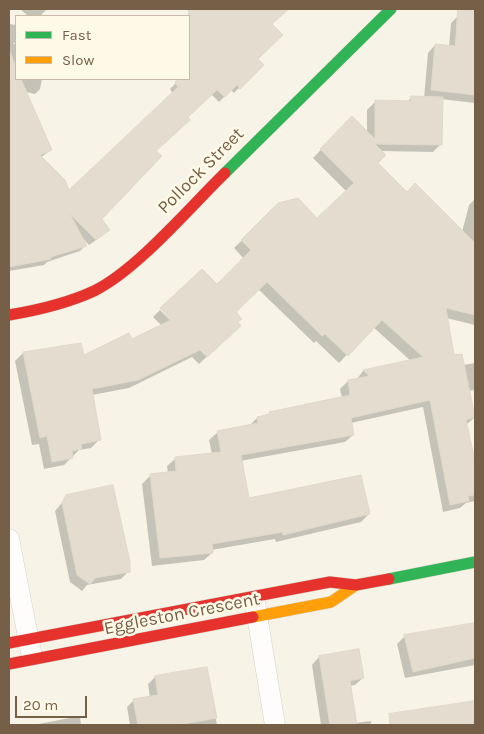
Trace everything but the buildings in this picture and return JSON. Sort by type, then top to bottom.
[{"type":"street","name":"Pollock Street","points":[[9,315],[50,308],[86,293],[132,264],[391,9]]},
{"type":"street","points":[[9,539],[33,659]]},
{"type":"street","name":"Eggleston Crescent","points":[[9,664],[255,608],[330,582],[356,585],[475,562]]},
{"type":"street","name":"Eggleston Crescent","points":[[9,643],[255,608],[331,602],[356,585]]},
{"type":"street","points":[[255,608],[275,725]]},
{"type":"traffic: fast","points":[[225,173],[391,9]]},
{"type":"traffic: fast","points":[[389,579],[475,562]]},
{"type":"traffic: slow","points":[[253,617],[331,602],[356,585]]},
{"type":"traffic: jam","points":[[9,315],[63,303],[84,296],[111,281],[162,237],[225,173]]},
{"type":"traffic: jam","points":[[9,643],[330,582],[356,585],[389,579]]},
{"type":"traffic: jam","points":[[9,664],[253,617]]}]
